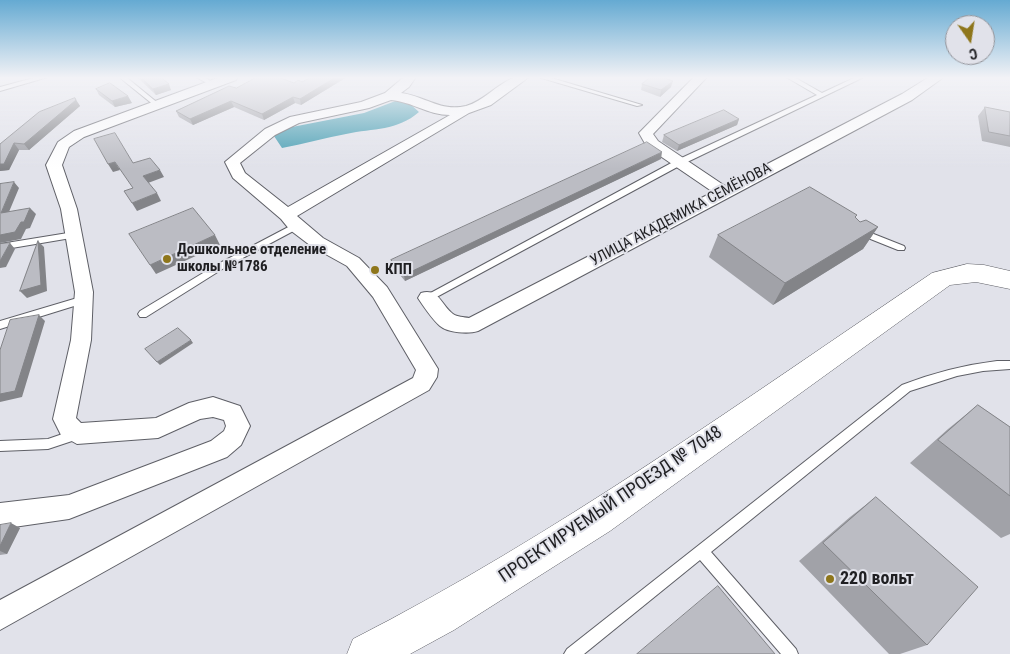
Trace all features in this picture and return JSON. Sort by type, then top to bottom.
[{"type":"main road","name":"ПРОЕКТИРУЕМЫЙ ПРОЕЗД № 7048","points":[[368,654],[440,616],[597,519],[941,279],[959,273],[974,272],[1010,280]]},
{"type":"street","points":[[0,516],[69,507],[219,449],[233,438],[238,426],[232,413],[213,407],[197,410],[158,428],[73,431],[64,419],[81,340],[84,292],[69,208],[59,185],[54,165],[63,145],[79,134],[150,108]]},
{"type":"street","points":[[0,616],[421,384],[426,378],[427,369],[380,292],[353,262],[317,242],[238,174],[232,162],[270,132],[295,120],[357,108]]},
{"type":"street","points":[[430,108],[438,111],[467,110]]},
{"type":"street","points":[[291,220],[473,108]]},
{"type":"street","points":[[671,108],[646,133],[652,144],[724,192]]},
{"type":"street","name":"УЛИЦА АКАДЕМИКА СЕМЁНОВА","points":[[428,298],[448,322],[471,326],[885,108]]},
{"type":"lane","points":[[428,298],[678,163],[797,108]]},
{"type":"lane","points":[[143,314],[291,220]]},
{"type":"lane","points":[[854,235],[864,232],[901,248]]},
{"type":"lane","points":[[0,247],[74,235]]},
{"type":"lane","points":[[0,325],[84,300]]},
{"type":"lane","points":[[572,654],[906,388],[946,374],[976,368],[1010,366]]},
{"type":"lane","points":[[0,446],[48,444],[73,431]]},
{"type":"lane","points":[[702,551],[790,654]]},
{"type":"water","points":[[378,108],[414,108],[419,112],[394,126],[282,148],[274,136],[292,127],[364,113]]},
{"type":"building","points":[[51,108],[67,108],[24,144],[14,143],[4,164],[0,164],[0,144],[39,112]]},
{"type":"building","points":[[183,108],[216,108],[190,119],[176,111]]},
{"type":"building","points":[[247,108],[274,108],[262,114]]},
{"type":"building","points":[[985,108],[1010,112],[1010,136],[989,132]]},
{"type":"building","points":[[724,110],[739,119],[679,145],[664,135]]},
{"type":"building","points":[[115,133],[133,163],[150,158],[160,170],[143,176],[157,193],[132,203],[124,191],[133,188],[115,162],[108,164],[94,139]]},
{"type":"building","points":[[647,142],[662,152],[404,275],[391,260]]},
{"type":"building","points":[[14,182],[1,213],[30,208],[24,222],[21,222],[15,232],[0,235],[0,184]]},
{"type":"building","points":[[810,187],[857,215],[855,217],[860,222],[866,220],[878,227],[785,283],[718,235]]},
{"type":"building","name":"Дошкольное отделение школы №1786","points":[[193,208],[215,235],[150,265],[129,234]]},
{"type":"building","points":[[38,241],[41,285],[20,291]]},
{"type":"building","points":[[10,243],[0,261],[0,244]]},
{"type":"building","points":[[39,315],[15,391],[0,394],[0,350],[10,320]]},
{"type":"building","points":[[178,328],[191,340],[157,362],[145,349]]},
{"type":"building","points":[[978,405],[1010,427],[1010,496],[938,440]]},
{"type":"building","points":[[876,497],[978,587],[927,645],[823,543]]},
{"type":"building","points":[[11,523],[0,546],[0,525]]},
{"type":"building","points":[[718,586],[775,654],[637,654]]},
{"type":"place","name":"Дошкольное отделение школы №1786","points":[[167,259]]},
{"type":"place","name":"КПП","points":[[375,270]]},
{"type":"place","name":"220 вольт","points":[[830,579]]}]
